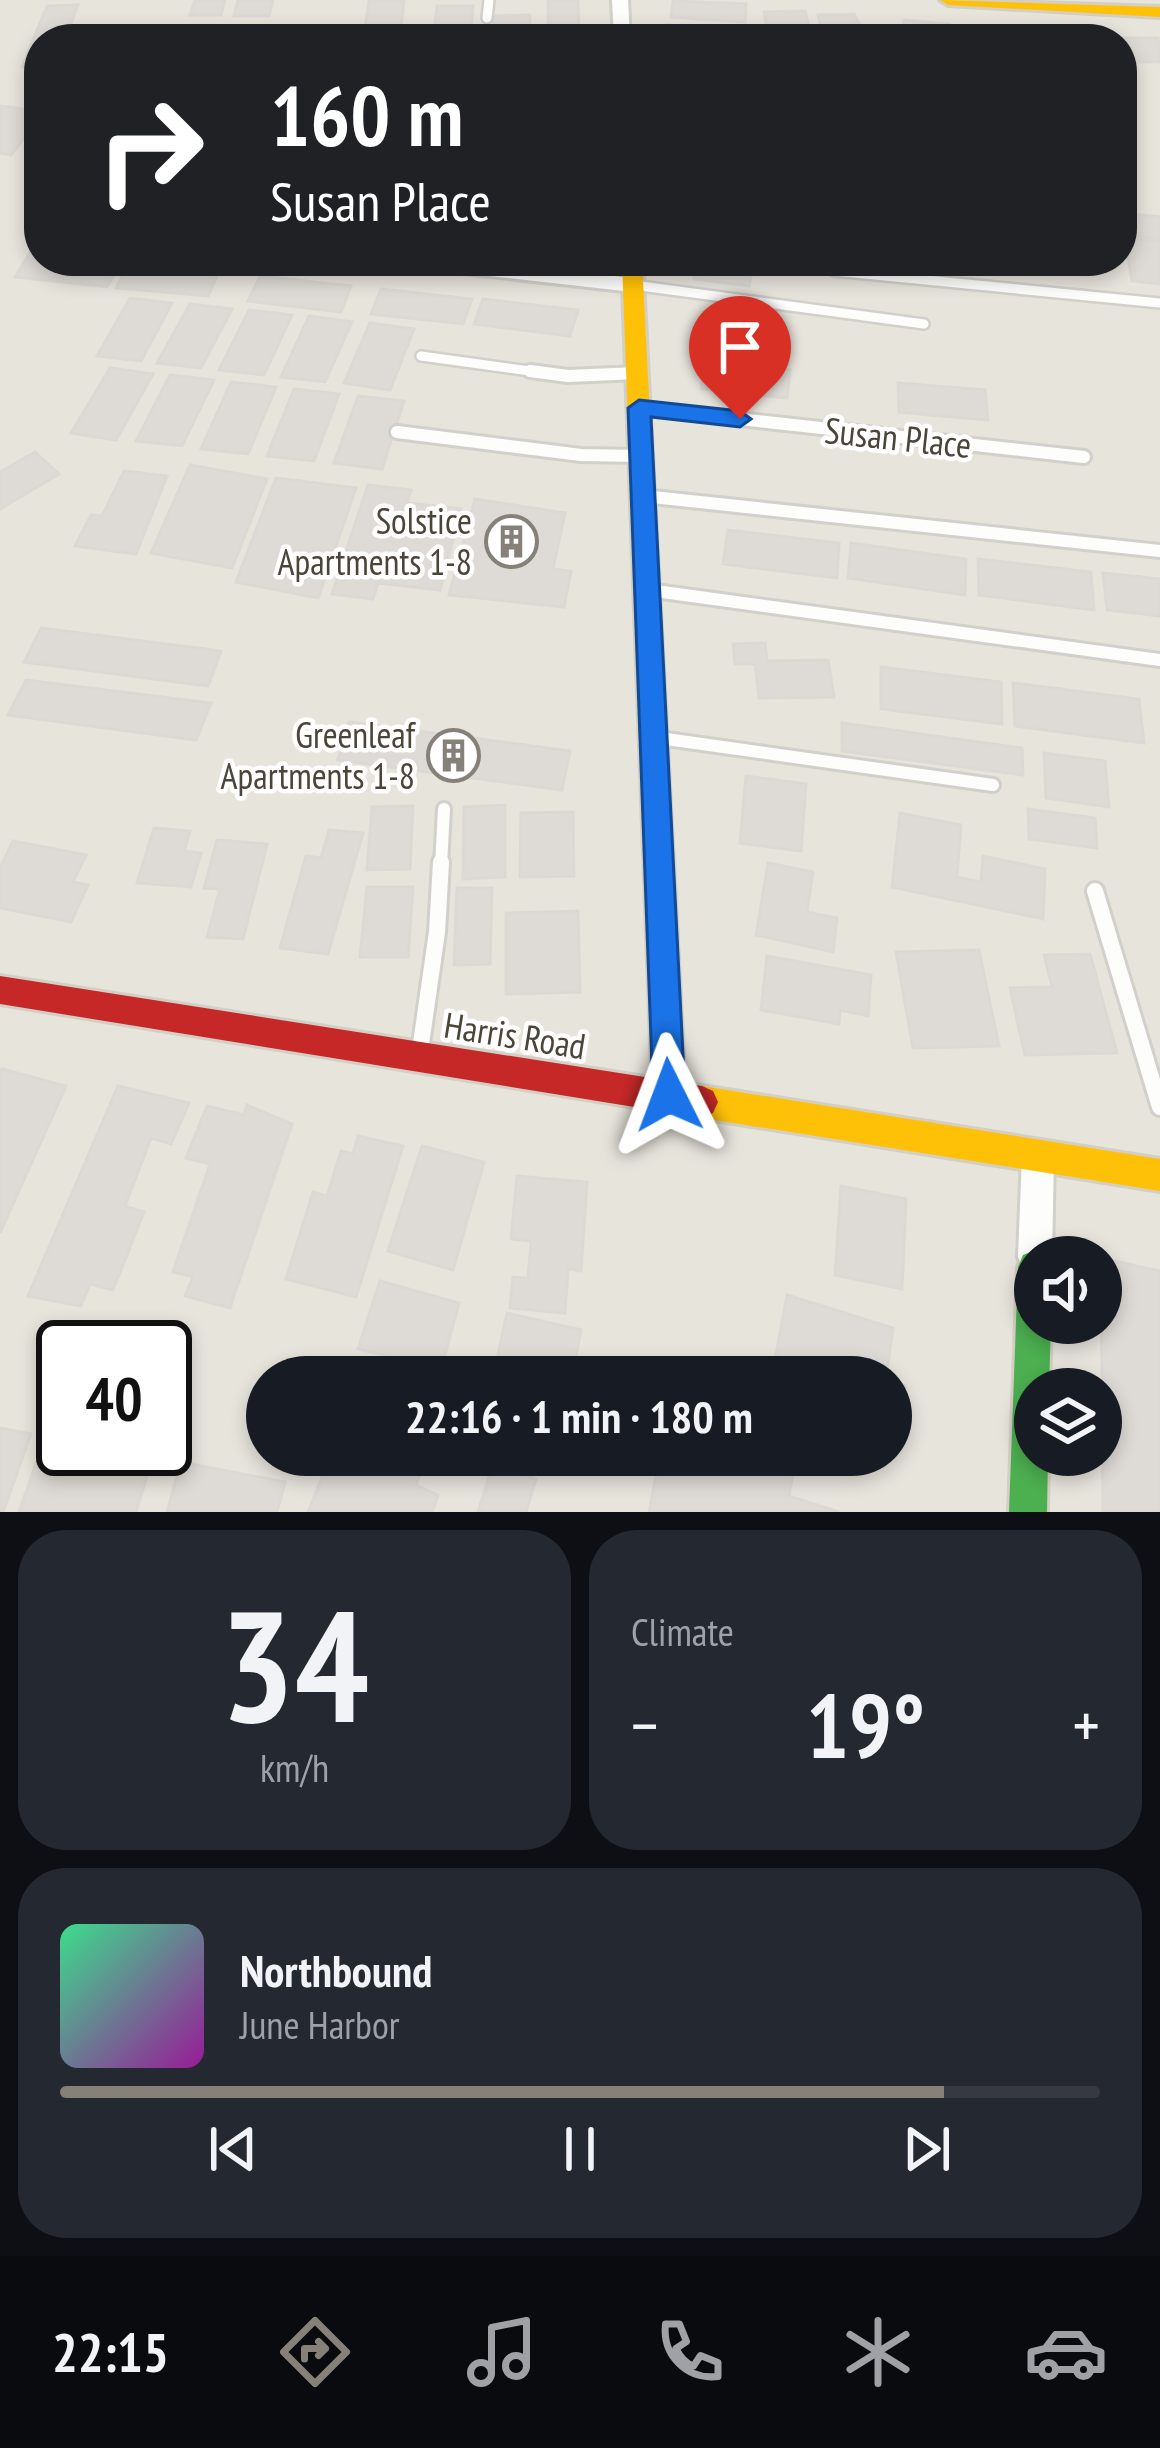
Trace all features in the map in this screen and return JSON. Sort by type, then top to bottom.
[{"type":"street","points":[[948,0],[1160,12]]},
{"type":"street","points":[[633,276],[669,1095]]},
{"type":"street","name":"Harris Road","points":[[0,990],[1160,1175]]},
{"type":"street","points":[[1036,1236],[1038,1156]]},
{"type":"street","points":[[1028,1512],[1033,1344]]},
{"type":"lane","points":[[487,18],[489,0]]},
{"type":"lane","points":[[650,276],[924,324]]},
{"type":"lane","points":[[876,276],[1160,303]]},
{"type":"lane","points":[[422,356],[568,376],[638,373]]},
{"type":"lane","name":"Susan Place","points":[[639,408],[1084,458]]},
{"type":"lane","points":[[397,432],[581,455],[642,456]]},
{"type":"lane","points":[[643,496],[1160,551]]},
{"type":"lane","points":[[646,590],[1160,660]]},
{"type":"lane","points":[[654,737],[993,784]]},
{"type":"lane","points":[[419,1056],[436,932],[444,809]]},
{"type":"lane","points":[[1095,890],[1160,1107]]},
{"type":"shaded area","points":[[0,0],[1160,0],[1160,1512],[0,1512]]},
{"type":"building","points":[[195,0],[225,0],[221,15],[190,15]]},
{"type":"building","points":[[238,0],[273,0],[269,16],[234,16]]},
{"type":"building","points":[[548,0],[578,0],[579,24],[548,24]]},
{"type":"building","points":[[369,1],[404,1],[401,24],[365,24]]},
{"type":"building","points":[[673,1],[746,4],[745,22],[671,17]]},
{"type":"building","points":[[78,5],[71,24],[40,24],[47,6]]},
{"type":"building","points":[[437,6],[473,6],[472,24],[435,24]]},
{"type":"building","points":[[805,11],[808,24],[766,24],[764,12]]},
{"type":"building","points":[[854,14],[859,24],[820,24],[818,15]]},
{"type":"building","points":[[530,15],[530,24],[494,24],[494,16]]},
{"type":"building","points":[[904,20],[949,24],[904,24]]},
{"type":"building","points":[[1137,38],[1158,38],[1160,62],[1137,62]]},
{"type":"building","points":[[1,106],[24,109],[24,138],[11,155],[0,153]]},
{"type":"building","points":[[1137,215],[1160,217],[1160,239],[1137,237]]},
{"type":"building","points":[[1137,239],[1160,241],[1160,284],[1132,281],[1131,276],[1137,276]]},
{"type":"building","points":[[24,263],[24,276],[113,276],[107,287],[15,277]]},
{"type":"building","points":[[122,276],[217,276],[208,296],[116,288]]},
{"type":"building","points":[[260,276],[351,286],[341,312],[248,301]]},
{"type":"building","points":[[695,276],[751,276],[749,286]]},
{"type":"building","points":[[381,289],[472,299],[463,324],[371,314]]},
{"type":"building","points":[[130,298],[172,303],[141,361],[97,356]]},
{"type":"building","points":[[483,299],[578,310],[570,336],[474,324]]},
{"type":"building","points":[[190,304],[232,309],[201,368],[157,363]]},
{"type":"building","points":[[249,310],[292,315],[264,375],[219,370]]},
{"type":"building","points":[[309,316],[352,322],[325,382],[281,377]]},
{"type":"building","points":[[370,323],[414,329],[390,390],[344,383]]},
{"type":"building","points":[[705,362],[790,370],[787,398],[701,389]]},
{"type":"building","points":[[110,368],[153,374],[116,440],[71,433]]},
{"type":"building","points":[[170,375],[214,380],[182,446],[136,441]]},
{"type":"building","points":[[231,382],[276,387],[248,454],[201,449]]},
{"type":"building","points":[[898,383],[985,390],[988,420],[899,412]]},
{"type":"building","points":[[294,389],[339,394],[314,461],[267,456]]},
{"type":"building","points":[[358,396],[404,401],[382,469],[334,463]]},
{"type":"building","points":[[35,452],[59,474],[0,509],[0,472]]},
{"type":"building","points":[[190,465],[267,479],[232,568],[151,553]]},
{"type":"building","points":[[124,471],[167,476],[136,554],[75,546],[91,515],[102,516]]},
{"type":"building","points":[[276,478],[356,488],[318,598],[236,582]]},
{"type":"building","points":[[368,485],[411,490],[407,503],[461,509],[440,590],[378,583],[373,599],[332,594]]},
{"type":"building","name":"Solstice Apartments 1-8","points":[[475,499],[565,513],[553,569],[571,571],[564,607],[449,595]]},
{"type":"building","points":[[728,530],[839,543],[837,578],[723,564]]},
{"type":"building","points":[[851,543],[966,559],[965,595],[848,578]]},
{"type":"building","points":[[978,559],[1091,572],[1094,610],[979,595]]},
{"type":"building","points":[[1103,573],[1160,579],[1160,616],[1107,610]]},
{"type":"building","points":[[41,628],[221,651],[208,686],[24,662]]},
{"type":"building","points":[[765,643],[767,661],[828,660],[834,697],[759,698],[755,664],[735,664],[733,644]]},
{"type":"building","points":[[881,667],[1001,682],[1002,724],[881,709]]},
{"type":"building","points":[[26,680],[211,703],[196,740],[8,715]]},
{"type":"building","points":[[1013,683],[1139,699],[1144,743],[1015,726]]},
{"type":"building","name":"Greenleaf Apartments 1-8","points":[[349,722],[570,751],[562,790],[338,760]]},
{"type":"building","points":[[842,723],[1022,748],[1023,775],[842,751]]},
{"type":"building","points":[[1044,753],[1105,761],[1109,807],[1046,798]]},
{"type":"building","points":[[746,776],[806,784],[801,851],[740,843]]},
{"type":"building","points":[[505,805],[505,877],[463,879],[464,807]]},
{"type":"building","points":[[413,806],[410,869],[367,870],[372,807]]},
{"type":"building","points":[[1028,809],[1095,818],[1097,848],[1029,839]]},
{"type":"building","points":[[573,812],[574,876],[520,877],[521,813]]},
{"type":"building","points":[[900,813],[961,825],[957,877],[981,882],[983,856],[1045,869],[1043,919],[892,887]]},
{"type":"building","points":[[154,828],[190,831],[184,851],[201,853],[191,887],[137,883]]},
{"type":"building","points":[[329,830],[363,833],[328,954],[280,948],[306,856],[321,858]]},
{"type":"building","points":[[217,840],[267,844],[243,939],[207,937],[220,889],[204,888]]},
{"type":"building","points":[[13,841],[86,855],[73,882],[88,885],[71,922],[0,908],[0,868]]},
{"type":"building","points":[[768,863],[813,872],[807,912],[837,918],[833,952],[756,935]]},
{"type":"building","points":[[367,887],[413,887],[408,957],[360,957]]},
{"type":"building","points":[[457,888],[492,888],[490,964],[454,965]]},
{"type":"building","points":[[578,911],[580,992],[506,994],[506,913]]},
{"type":"building","points":[[979,950],[999,1046],[913,1048],[896,952]]},
{"type":"building","points":[[1090,954],[1117,1053],[1025,1055],[1010,988],[1052,987],[1044,955]]},
{"type":"building","points":[[767,956],[871,975],[868,1016],[840,1010],[839,1024],[761,1010]]},
{"type":"building","points":[[2,1069],[66,1086],[0,1233],[0,1073]]},
{"type":"building","points":[[118,1086],[189,1103],[171,1144],[151,1138],[125,1206],[144,1212],[113,1290],[90,1284],[81,1306],[28,1296]]},
{"type":"building","points":[[247,1105],[292,1124],[230,1308],[185,1296],[193,1277],[173,1272],[210,1164],[186,1158],[207,1106],[244,1115]]},
{"type":"building","points":[[358,1136],[403,1146],[356,1297],[286,1279],[313,1192],[327,1196],[341,1151],[353,1154]]},
{"type":"building","points":[[422,1146],[484,1162],[453,1270],[388,1251]]},
{"type":"building","points":[[517,1176],[587,1182],[581,1271],[568,1269],[565,1313],[510,1308],[513,1277],[528,1278],[531,1241],[511,1239]]},
{"type":"building","points":[[841,1186],[906,1199],[902,1289],[835,1275]]},
{"type":"building","points":[[1122,1263],[1160,1271],[1160,1512],[1103,1512],[1103,1476],[1122,1476],[1122,1368],[1102,1368],[1102,1344],[1122,1344]]},
{"type":"building","points":[[380,1281],[459,1303],[445,1356],[388,1356],[358,1349]]},
{"type":"building","points":[[787,1295],[893,1328],[889,1356],[776,1356]]},
{"type":"building","points":[[507,1313],[581,1330],[576,1356],[498,1356]]},
{"type":"building","points":[[0,1428],[31,1434],[3,1512],[0,1512]]},
{"type":"building","points":[[36,1464],[36,1476],[147,1476],[136,1512],[19,1512]]},
{"type":"building","points":[[192,1464],[285,1482],[277,1512],[167,1512],[177,1476],[192,1476]]},
{"type":"building","points":[[323,1476],[419,1476],[416,1485],[438,1495],[432,1512],[308,1512]]},
{"type":"building","points":[[489,1476],[536,1479],[526,1512],[478,1512]]},
{"type":"building","points":[[656,1476],[792,1476],[789,1496],[839,1512],[649,1512]]},
{"type":"traffic: fast","points":[[1028,1512],[1033,1344]]},
{"type":"traffic: slow","points":[[948,0],[1160,12]]},
{"type":"traffic: slow","points":[[633,276],[669,1095]]},
{"type":"traffic: slow","points":[[702,1102],[1160,1175]]},
{"type":"traffic: jam","points":[[0,990],[702,1102]]},
{"type":"place","name":"Solstice Apartments 1-8","points":[[511,541]]},
{"type":"place","name":"Greenleaf Apartments 1-8","points":[[454,755]]},
{"type":"route","points":[[669,1095],[639,408],[740,419]]}]
